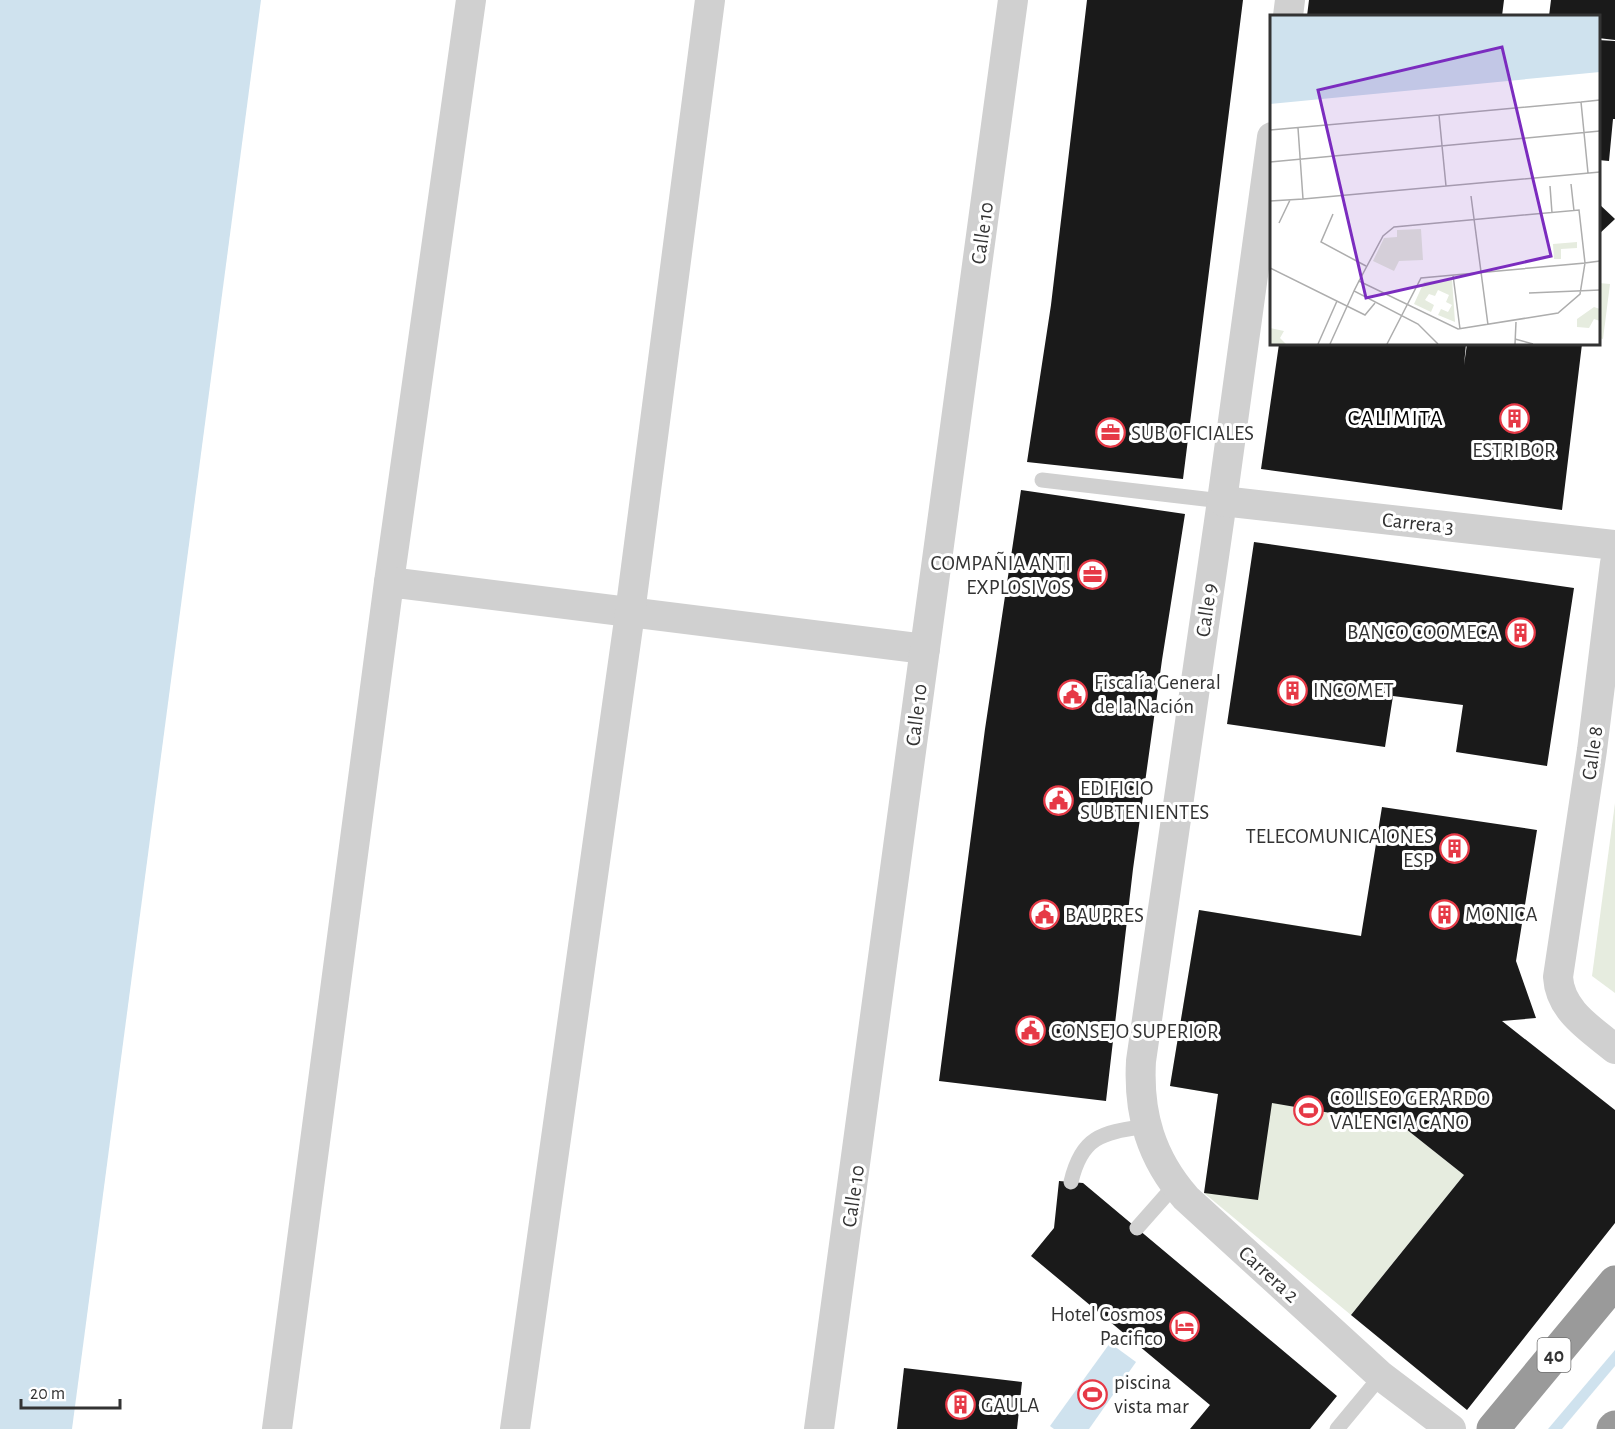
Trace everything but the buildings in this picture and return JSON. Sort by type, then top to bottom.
[{"type":"highway","name":"40","points":[[1493,1429],[1615,1282]]},
{"type":"street","points":[[277,1429],[389,582],[471,0]]},
{"type":"street","points":[[515,1429],[630,613],[710,0]]},
{"type":"street","name":"Calle 10","points":[[819,1429],[872,1059],[1013,0]]},
{"type":"street","points":[[1288,15],[1290,0]]},
{"type":"street","name":"Calle 9","points":[[1139,1083],[1270,152]]},
{"type":"street","name":"Carrera 3","points":[[1222,501],[1615,545]]},
{"type":"street","name":"Calle 8","points":[[1615,563],[1604,752],[1563,942],[1558,977],[1561,995],[1576,1016],[1615,1049]]},
{"type":"street","points":[[389,582],[925,649]]},
{"type":"street","name":"Carrera 2","points":[[1139,1083],[1146,1126],[1159,1159],[1186,1198],[1381,1376],[1451,1429]]},
{"type":"lane","points":[[1042,480],[1222,501]]},
{"type":"lane","points":[[1071,1182],[1079,1156],[1091,1141],[1103,1134],[1146,1126]]},
{"type":"lane","points":[[1137,1228],[1175,1185]]},
{"type":"lane","points":[[1337,1429],[1381,1376]]},
{"type":"shaded area","points":[[1600,283],[1610,284],[1603,339],[1600,338]]},
{"type":"shaded area","points":[[1615,803],[1615,993],[1592,976]]},
{"type":"shaded area","name":"COLISEO GERARDO VALENCIA CANO","points":[[1199,910],[1431,947],[1401,1125],[1464,1175],[1351,1315],[1204,1193],[1218,1094],[1170,1086]]},
{"type":"water","points":[[0,0],[261,0],[72,1429],[0,1429]]},
{"type":"water","name":"piscina vista mar","points":[[1110,1343],[1136,1362],[1089,1429],[1054,1429],[1050,1426]]},
{"type":"water","points":[[1615,1350],[1615,1366],[1562,1429],[1548,1429]]},
{"type":"place","name":"ESTRIBOR","points":[[1514,419]]},
{"type":"place","name":"SUB OFICIALES","points":[[1110,433]]},
{"type":"place","name":"COMPAÑIA ANTI EXPLOSIVOS","points":[[1092,575]]},
{"type":"place","name":"BANCO COOMECA","points":[[1520,632]]},
{"type":"place","name":"INCOMET","points":[[1292,690]]},
{"type":"place","name":"Fiscalía General de la Nación","points":[[1073,694]]},
{"type":"place","name":"EDIFICIO SUBTENIENTES","points":[[1059,800]]},
{"type":"place","name":"TELECOMUNICAIONES ESP","points":[[1455,848]]},
{"type":"place","name":"MONICA","points":[[1444,914]]},
{"type":"place","name":"BAUPRES","points":[[1044,915]]},
{"type":"place","name":"CONSEJO SUPERIOR","points":[[1030,1031]]},
{"type":"place","name":"COLISEO GERARDO VALENCIA CANO","points":[[1309,1110]]},
{"type":"place","name":"Hotel Cosmos Pacifico","points":[[1184,1326]]},
{"type":"place","name":"piscina vista mar","points":[[1093,1394]]},
{"type":"place","name":"GAULA","points":[[960,1405]]},
{"type":"district","name":"CALIMITA","points":[[1396,417]]}]
